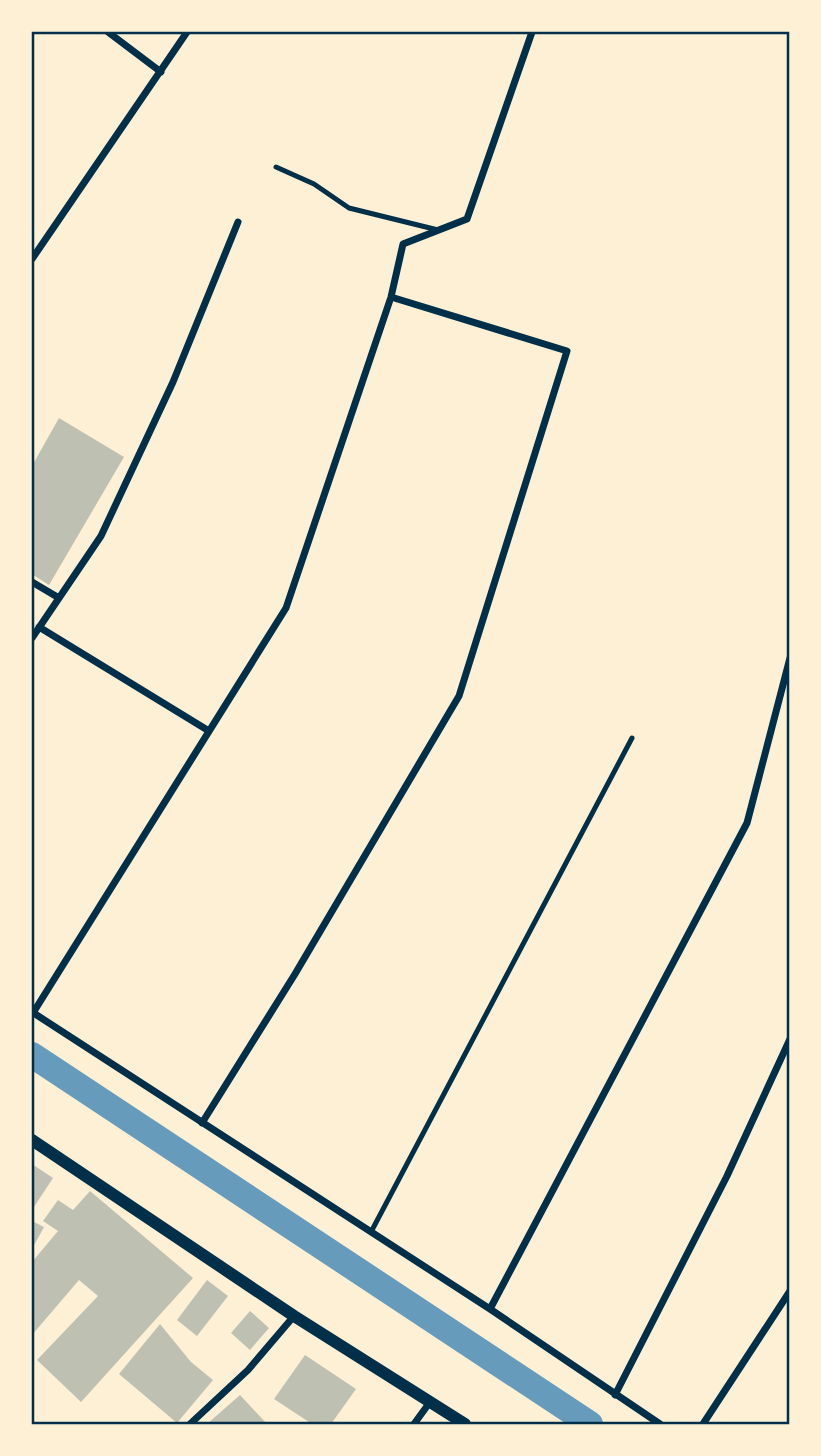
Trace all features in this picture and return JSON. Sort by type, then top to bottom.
[{"type":"street","points":[[108,32],[161,72]]},
{"type":"street","points":[[32,259],[187,32]]},
{"type":"street","points":[[532,32],[467,219],[403,244],[391,297],[286,608],[32,1012],[490,1309],[660,1424]]},
{"type":"street","points":[[32,638],[101,536],[173,382],[238,222]]},
{"type":"street","points":[[202,1123],[295,974],[459,696],[567,351],[391,297]]},
{"type":"street","points":[[32,582],[59,598]]},
{"type":"street","points":[[39,627],[209,731]]},
{"type":"street","points":[[490,1309],[747,823],[789,658]]},
{"type":"street","points":[[615,1395],[727,1176],[789,1039]]},
{"type":"street","points":[[32,1140],[294,1316],[465,1424]]},
{"type":"street","points":[[703,1424],[789,1291]]},
{"type":"street","points":[[190,1424],[248,1370],[294,1316]]},
{"type":"street","points":[[414,1424],[430,1402]]},
{"type":"lane","points":[[275,167],[314,184],[349,208],[438,230]]},
{"type":"lane","points":[[371,1232],[632,738]]},
{"type":"building","points":[[59,418],[124,457],[49,585],[32,574],[32,466]]},
{"type":"building","points":[[32,1164],[53,1178],[32,1210]]},
{"type":"building","points":[[90,1191],[193,1278],[81,1402],[37,1360],[98,1296],[79,1280],[32,1335],[32,1262],[58,1231],[43,1221],[58,1200],[73,1210]]},
{"type":"building","points":[[32,1221],[44,1227],[32,1249]]},
{"type":"building","points":[[207,1280],[228,1296],[197,1336],[177,1320]]},
{"type":"building","points":[[250,1311],[269,1328],[250,1350],[231,1333]]},
{"type":"building","points":[[160,1324],[191,1362],[213,1380],[177,1423],[119,1374]]},
{"type":"building","points":[[305,1355],[356,1389],[331,1424],[312,1424],[274,1399]]},
{"type":"building","points":[[240,1395],[267,1424],[207,1424]]},
{"type":"waterway","points":[[32,1055],[590,1424]]}]
